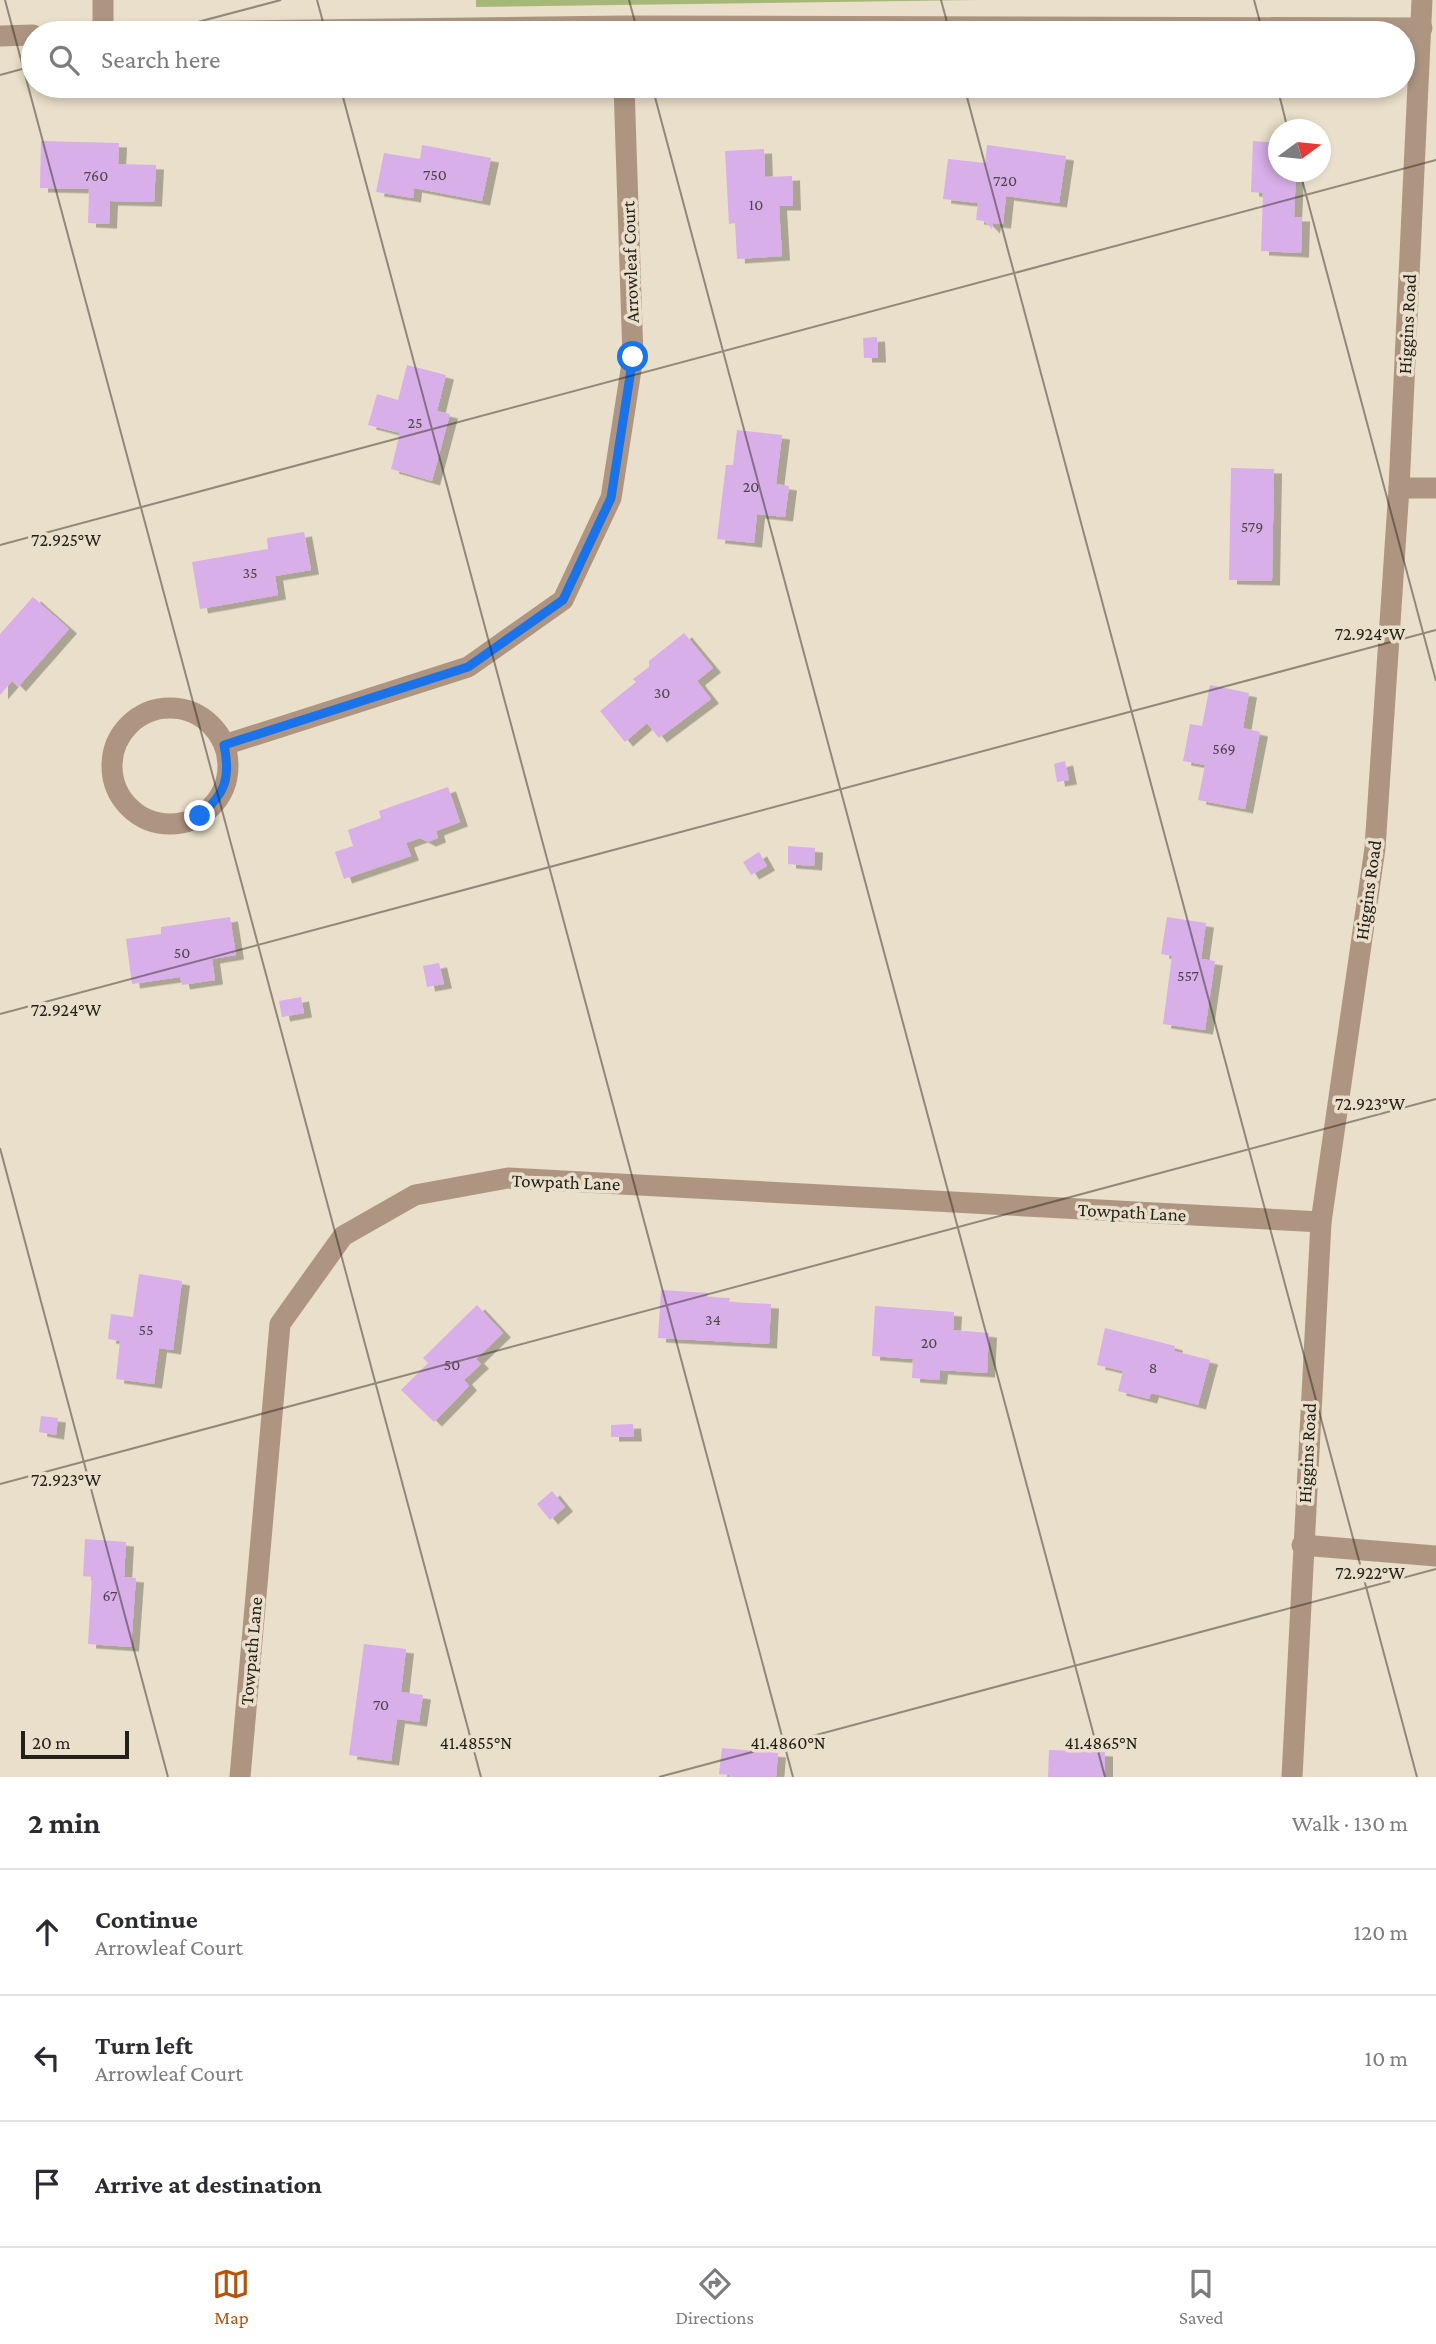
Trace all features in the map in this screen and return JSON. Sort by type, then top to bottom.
[{"type":"street","points":[[103,0],[103,21]]},
{"type":"street","name":"Higgins Road","points":[[1292,1777],[1302,1545],[1321,1222],[1375,848],[1399,488],[1422,0]]},
{"type":"street","points":[[1415,28],[1422,28]]},
{"type":"street","points":[[0,36],[21,35]]},
{"type":"street","name":"Arrowleaf Court","points":[[224,745],[468,667],[563,600],[611,498],[633,357],[624,98]]},
{"type":"street","points":[[1399,488],[1436,488]]},
{"type":"street","points":[[166,707],[185,709],[202,717],[215,729],[224,745],[228,765],[225,785],[215,803],[200,816],[181,823],[161,823],[142,817],[127,804],[116,789],[112,771],[116,744],[132,721],[148,711],[166,707]]},
{"type":"street","name":"Towpath Lane","points":[[240,1777],[280,1324],[343,1236],[415,1195],[508,1178],[1321,1222]]},
{"type":"street","points":[[1302,1545],[1436,1556]]},
{"type":"green space","points":[[476,0],[977,0],[476,7]]},
{"type":"building","points":[[41,141],[119,143],[118,164],[156,165],[154,202],[110,201],[109,224],[88,223],[89,189],[40,188]]},
{"type":"building","points":[[1253,141],[1268,142],[1268,182],[1296,182],[1294,217],[1302,217],[1301,253],[1261,251],[1263,193],[1251,192]]},
{"type":"building","points":[[422,145],[491,158],[482,201],[414,188],[413,198],[376,192],[384,153],[420,159]]},
{"type":"building","points":[[987,145],[1066,156],[1059,203],[1006,196],[1003,224],[993,223],[992,229],[984,221],[976,220],[978,203],[943,199],[948,159],[985,163]]},
{"type":"building","points":[[764,149],[765,177],[792,176],[793,206],[779,206],[782,256],[737,259],[735,223],[729,224],[725,151]]},
{"type":"building","points":[[877,337],[878,358],[864,358],[863,338]]},
{"type":"building","points":[[407,365],[446,375],[437,411],[450,414],[432,481],[391,469],[400,433],[368,425],[377,394],[398,400]]},
{"type":"building","points":[[737,430],[782,435],[776,484],[789,486],[785,517],[757,514],[754,543],[717,539],[726,465],[733,465]]},
{"type":"building","points":[[1231,468],[1274,469],[1272,581],[1229,580]]},
{"type":"building","points":[[304,532],[311,570],[275,576],[278,595],[200,609],[192,562],[268,549],[267,538]]},
{"type":"building","points":[[33,597],[69,629],[18,687],[12,681],[0,695],[0,634]]},
{"type":"building","points":[[684,633],[713,668],[697,681],[711,699],[659,738],[647,723],[625,742],[600,711],[636,682],[633,679],[649,667],[649,661]]},
{"type":"building","points":[[1210,685],[1249,693],[1243,728],[1260,732],[1245,809],[1198,800],[1205,765],[1183,761],[1190,724],[1202,726]]},
{"type":"building","points":[[1065,761],[1069,780],[1057,782],[1054,764]]},
{"type":"building","points":[[448,787],[460,822],[436,831],[438,838],[428,842],[420,838],[406,843],[411,856],[344,879],[335,852],[353,846],[348,830],[381,818],[379,811]]},
{"type":"building","points":[[788,846],[815,848],[814,866],[788,864]]},
{"type":"building","points":[[759,852],[767,866],[751,875],[743,862]]},
{"type":"building","points":[[230,917],[236,955],[212,959],[215,980],[182,985],[180,977],[132,984],[126,939],[161,934],[161,927]]},
{"type":"building","points":[[1167,917],[1206,923],[1201,959],[1215,961],[1205,1030],[1163,1024],[1172,956],[1161,954]]},
{"type":"building","points":[[439,963],[444,984],[427,987],[423,966]]},
{"type":"building","points":[[301,997],[304,1013],[282,1017],[279,1001]]},
{"type":"building","points":[[139,1274],[182,1281],[173,1350],[159,1348],[154,1384],[116,1379],[120,1341],[108,1339],[111,1314],[133,1317]]},
{"type":"building","points":[[661,1290],[708,1293],[707,1297],[730,1298],[729,1302],[771,1304],[769,1344],[658,1338]]},
{"type":"building","points":[[477,1305],[503,1333],[476,1359],[481,1364],[464,1380],[469,1386],[434,1422],[401,1390],[428,1363],[423,1358]]},
{"type":"building","points":[[875,1306],[954,1312],[953,1330],[989,1333],[987,1373],[940,1370],[939,1380],[912,1378],[913,1359],[872,1356]]},
{"type":"building","points":[[1105,1328],[1175,1346],[1174,1351],[1210,1360],[1198,1405],[1151,1393],[1149,1399],[1118,1391],[1123,1371],[1097,1365]]},
{"type":"building","points":[[41,1416],[58,1418],[56,1435],[39,1432]]},
{"type":"building","points":[[633,1424],[634,1437],[611,1437],[611,1425]]},
{"type":"building","points":[[552,1491],[565,1507],[550,1520],[537,1504]]},
{"type":"building","points":[[85,1539],[126,1542],[124,1577],[136,1578],[131,1647],[88,1644],[92,1577],[83,1576]]},
{"type":"building","points":[[364,1644],[406,1649],[401,1692],[423,1695],[419,1722],[397,1719],[391,1761],[349,1755]]},
{"type":"building","points":[[722,1748],[778,1753],[776,1777],[729,1777],[719,1774]]},
{"type":"building","points":[[1049,1750],[1105,1752],[1105,1777],[1048,1777]]},
{"type":"route","points":[[200,816],[215,803],[225,785],[228,765],[224,745],[468,667],[563,600],[611,498],[633,357]]}]
